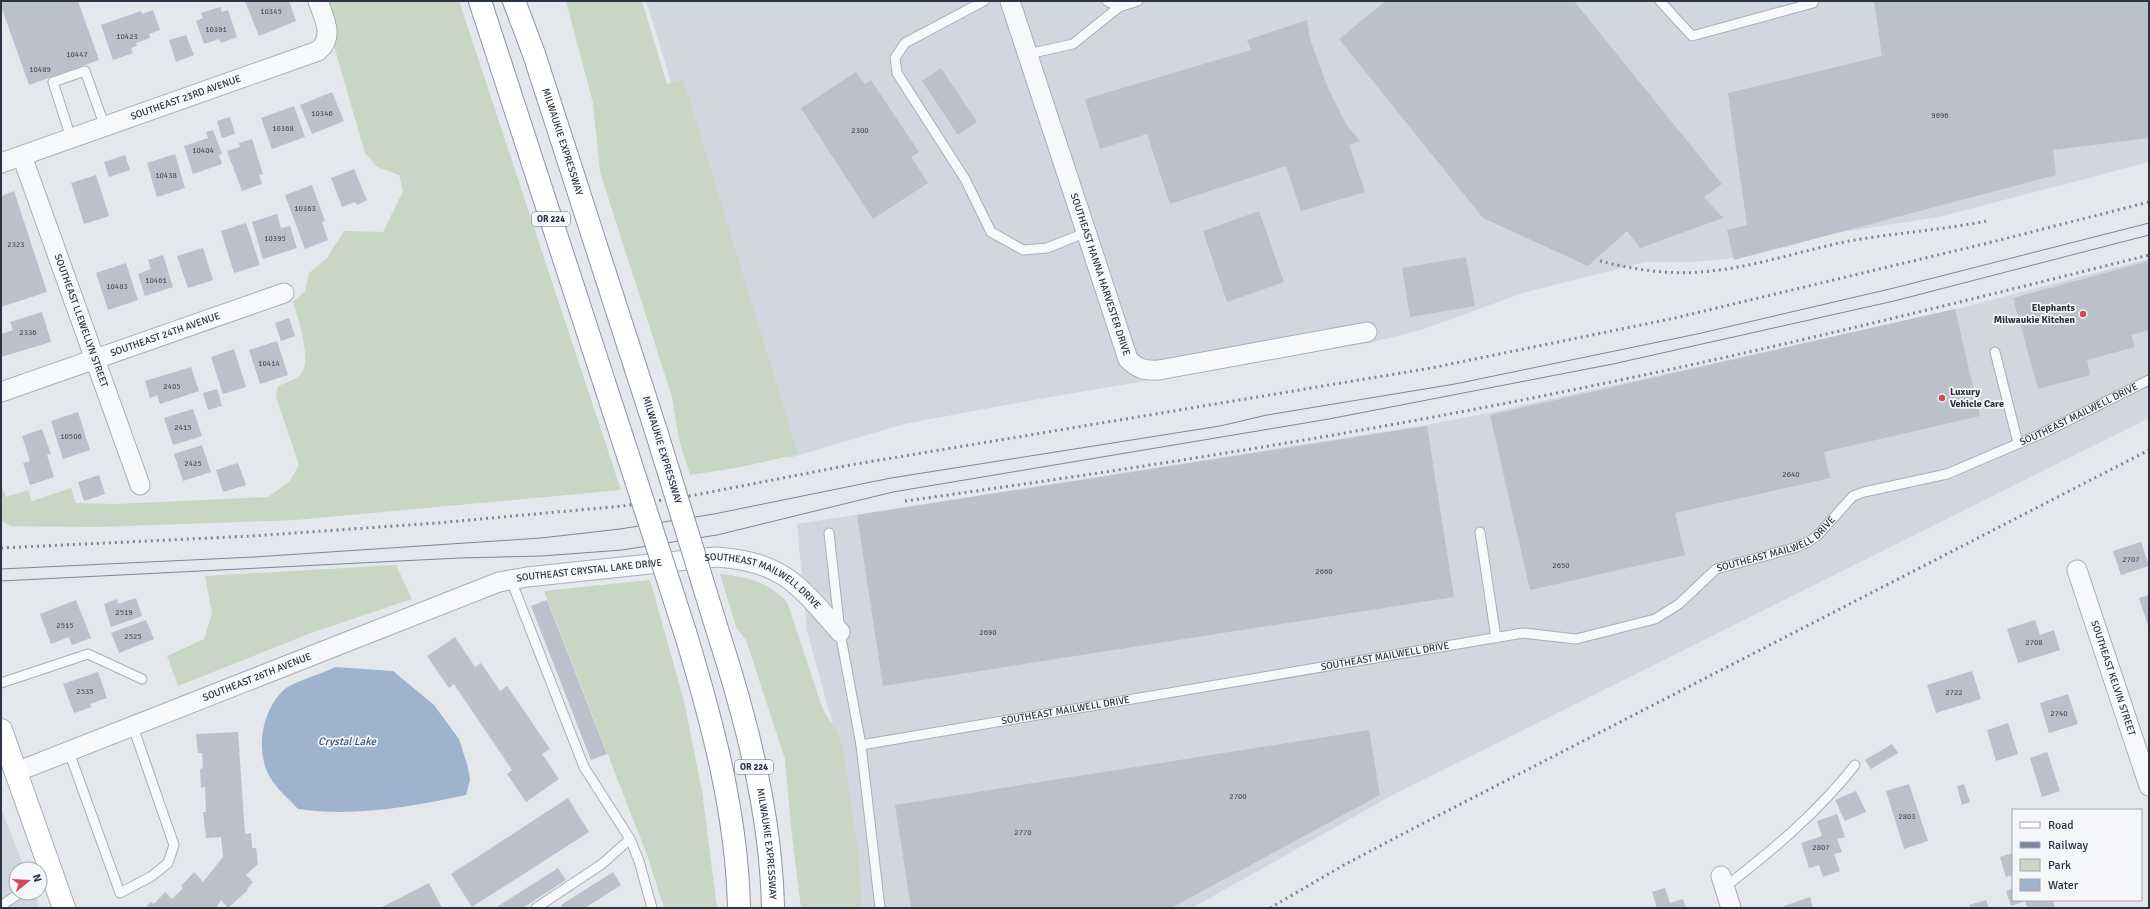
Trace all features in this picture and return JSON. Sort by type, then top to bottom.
[{"type":"main road","name":"OR 224","points":[[480,1],[685,632],[720,763],[734,846],[739,908]]},
{"type":"main road","name":"MILWAUKIE EXPRESSWAY","points":[[514,1],[534,54],[658,434],[731,672],[754,763],[769,854],[773,908]]},
{"type":"main road","points":[[521,1],[534,54]]},
{"type":"main road","points":[[1,730],[49,874],[64,908]]},
{"type":"street","name":"SOUTHEAST 23RD AVENUE","points":[[1,163],[318,51],[324,46],[328,33],[318,1]]},
{"type":"street","name":"SOUTHEAST HANNA HARVESTER DRIVE","points":[[1010,1],[1128,359],[1140,368],[1148,371],[1160,370],[1367,332]]},
{"type":"street","name":"SOUTHEAST LLEWELLYN STREET","points":[[22,156],[140,485]]},
{"type":"street","name":"SOUTHEAST 24TH AVENUE","points":[[1,392],[284,293]]},
{"type":"street","name":"SOUTHEAST MAILWELL DRIVE","points":[[680,561],[716,557],[733,558],[778,571],[807,594],[840,632]]},
{"type":"street","name":"SOUTHEAST CRYSTAL LAKE DRIVE","points":[[505,581],[555,573],[680,561]]},
{"type":"street","name":"SOUTHEAST KELVIN STREET","points":[[2077,570],[2149,786]]},
{"type":"street","name":"SOUTHEAST 26TH AVENUE","points":[[16,772],[505,581]]},
{"type":"street","points":[[1723,882],[1731,908]]},
{"type":"lane","points":[[984,1],[905,43],[895,58],[897,73],[965,179],[991,232],[1023,250],[1047,248],[1087,232]]},
{"type":"lane","points":[[1107,1],[1119,7]]},
{"type":"lane","points":[[1028,54],[1073,44],[1119,7],[1138,1]]},
{"type":"lane","points":[[1660,1],[1692,36],[1812,3],[1812,1]]},
{"type":"lane","points":[[72,138],[53,82],[85,71],[105,127]]},
{"type":"lane","points":[[1995,352],[2018,443]]},
{"type":"lane","name":"SOUTHEAST MAILWELL DRIVE","points":[[861,745],[1496,638],[1534,633],[1565,639],[1576,638],[1655,619],[1679,604],[1716,569],[1794,548],[1808,542],[1818,535],[1854,496],[1947,474],[2018,443],[2149,380]]},
{"type":"lane","points":[[1480,532],[1496,638]]},
{"type":"lane","points":[[829,533],[840,632],[861,745],[880,908]]},
{"type":"lane","points":[[505,581],[584,767],[630,839],[652,908]]},
{"type":"lane","points":[[1,683],[88,654],[142,679]]},
{"type":"lane","points":[[69,752],[120,893],[152,876],[168,863],[174,845],[133,727]]},
{"type":"lane","points":[[1723,882],[1771,851],[1838,787],[1855,765]]},
{"type":"lane","points":[[536,908],[602,864],[630,839]]},
{"type":"shaded area","points":[[646,1],[2149,1],[2149,162],[1939,217],[1835,233],[1728,259],[1690,262],[1645,262],[1523,293],[1421,330],[1369,343],[1033,400],[904,424],[789,458]]},
{"type":"shaded area","points":[[2149,259],[2149,418],[1389,797],[1192,908],[859,908],[839,747],[807,631],[797,524],[1426,425],[1488,413],[1957,309]]},
{"type":"shaded area","points":[[1,809],[22,861],[8,861],[8,901],[37,901],[40,908],[1,908]]},
{"type":"green space","points":[[327,1],[459,1],[621,490],[296,520],[96,527],[11,526],[1,521],[1,485],[6,497],[28,490],[32,501],[71,488],[76,503],[117,504],[268,497],[289,482],[299,465],[276,397],[278,386],[298,377],[304,369],[305,350],[293,302],[305,291],[309,273],[327,258],[344,231],[383,232],[403,191],[399,175],[377,167],[365,153],[334,46],[332,15]]},
{"type":"green space","points":[[566,1],[642,1],[667,84],[683,79],[798,454],[741,467],[690,475],[679,440],[672,397],[600,172],[593,103]]},
{"type":"green space","points":[[396,565],[412,599],[311,633],[178,686],[167,656],[204,639],[212,613],[205,576]]},
{"type":"green space","points":[[720,574],[756,581],[772,589],[787,602],[823,710],[838,733],[843,749],[857,846],[862,908],[801,908],[791,827],[785,759],[746,640],[736,627]]},
{"type":"green space","points":[[650,580],[684,701],[702,791],[717,908],[664,908],[647,855],[544,591]]},
{"type":"water","name":"Crystal Lake","points":[[335,667],[393,671],[434,705],[459,739],[468,767],[470,780],[466,795],[382,810],[340,812],[298,809],[277,786],[267,771],[262,750],[264,728],[271,706],[285,689]]},
{"type":"building","points":[[1,1],[78,1],[99,60],[29,85],[1,6]]},
{"type":"building","points":[[245,1],[289,1],[296,21],[259,36]]},
{"type":"building","points":[[1386,1],[1574,1],[1722,184],[1704,197],[1723,218],[1640,248],[1627,231],[1588,266],[1483,218],[1339,39]]},
{"type":"building","points":[[1874,1],[2149,1],[2149,138],[2053,150],[2056,175],[1734,260],[1727,230],[1747,225],[1728,93],[1882,56]]},
{"type":"building","points":[[220,7],[222,12],[228,10],[237,37],[221,43],[219,39],[204,44],[196,21],[203,18],[201,13]]},
{"type":"building","points":[[153,10],[160,30],[149,34],[150,38],[136,43],[137,46],[131,48],[133,53],[113,60],[101,25],[141,11],[142,14]]},
{"type":"building","points":[[1307,20],[1310,39],[1327,86],[1346,124],[1360,141],[1349,145],[1365,192],[1301,211],[1286,166],[1170,204],[1147,134],[1100,149],[1085,99],[1251,50],[1247,40]]},
{"type":"building","points":[[186,35],[194,55],[176,62],[169,40]]},
{"type":"building","points":[[941,68],[977,122],[958,135],[922,81]]},
{"type":"building","points":[[856,72],[865,84],[871,80],[919,152],[911,157],[928,183],[873,219],[801,108]]},
{"type":"building","points":[[332,92],[344,121],[312,134],[300,105]]},
{"type":"building","points":[[294,106],[305,137],[272,149],[261,118]]},
{"type":"building","points":[[230,117],[235,134],[222,138],[217,121]]},
{"type":"building","points":[[213,130],[222,154],[219,155],[222,164],[193,174],[184,146],[208,138],[206,132]]},
{"type":"building","points":[[252,139],[263,174],[259,175],[262,184],[242,191],[227,151],[240,147],[239,143]]},
{"type":"building","points":[[175,154],[185,188],[157,197],[147,163]]},
{"type":"building","points":[[125,155],[130,170],[109,177],[104,162]]},
{"type":"building","points":[[354,169],[367,200],[357,205],[355,202],[342,207],[331,178]]},
{"type":"building","points":[[96,175],[109,216],[84,224],[71,183]]},
{"type":"building","points":[[312,185],[325,221],[322,222],[328,240],[305,249],[285,195]]},
{"type":"building","points":[[14,191],[47,292],[1,307],[1,196]]},
{"type":"building","points":[[1259,211],[1284,282],[1227,302],[1203,231]]},
{"type":"building","points":[[277,214],[281,228],[290,226],[297,248],[263,259],[252,222]]},
{"type":"building","points":[[246,223],[260,265],[234,273],[221,231]]},
{"type":"building","points":[[203,248],[213,280],[188,288],[177,256]]},
{"type":"building","points":[[163,255],[173,287],[145,296],[138,274],[151,269],[148,260]]},
{"type":"building","points":[[1466,257],[1475,306],[1410,317],[1402,268]]},
{"type":"building","name":"Elephants Milwaukie Kitchen","points":[[2149,261],[2149,330],[2131,335],[2135,347],[2087,360],[2090,375],[2038,389],[2013,298]]},
{"type":"building","points":[[126,263],[138,300],[108,310],[96,273]]},
{"type":"building","points":[[1955,309],[1980,416],[1824,452],[1830,478],[1675,513],[1685,555],[1530,590],[1490,415]]},
{"type":"building","points":[[42,312],[51,342],[1,357],[1,334],[13,330],[10,322]]},
{"type":"building","points":[[289,318],[295,336],[281,341],[275,323]]},
{"type":"building","points":[[277,341],[288,375],[260,384],[249,350]]},
{"type":"building","points":[[234,349],[246,387],[223,394],[211,357]]},
{"type":"building","points":[[191,367],[199,391],[160,404],[157,395],[150,398],[145,381]]},
{"type":"building","points":[[217,389],[222,406],[208,410],[203,393]]},
{"type":"building","points":[[193,409],[202,436],[173,445],[164,418]]},
{"type":"building","points":[[78,412],[90,450],[63,459],[51,421]]},
{"type":"building","points":[[1427,426],[1454,597],[883,686],[857,515]]},
{"type":"building","points":[[42,429],[51,454],[47,455],[54,477],[30,485],[23,463],[30,461],[22,436]]},
{"type":"building","points":[[202,445],[211,472],[183,481],[174,454]]},
{"type":"building","points":[[238,463],[246,485],[223,492],[216,470]]},
{"type":"building","points":[[99,475],[105,494],[84,501],[78,482]]},
{"type":"building","points":[[2141,542],[2149,566],[2121,575],[2113,551]]},
{"type":"building","points":[[2149,595],[2149,628],[2139,598]]},
{"type":"building","points":[[136,598],[142,616],[111,627],[104,604],[117,599],[118,604]]},
{"type":"building","points":[[76,600],[91,638],[72,645],[69,637],[51,644],[40,614]]},
{"type":"building","points":[[547,600],[607,754],[591,760],[531,606]]},
{"type":"building","points":[[146,620],[154,639],[119,653],[111,633]]},
{"type":"building","points":[[2035,620],[2040,635],[2054,630],[2060,650],[2018,663],[2007,629]]},
{"type":"building","points":[[455,637],[475,667],[481,663],[500,691],[507,686],[550,749],[542,754],[559,779],[526,802],[507,774],[512,770],[454,684],[449,688],[427,656]]},
{"type":"building","points":[[1972,671],[1981,699],[1936,713],[1927,685]]},
{"type":"building","points":[[98,672],[107,698],[90,704],[92,707],[74,713],[63,684]]},
{"type":"building","points":[[2068,694],[2078,724],[2049,733],[2040,703]]},
{"type":"building","points":[[2008,723],[2018,754],[1996,761],[1987,730]]},
{"type":"building","points":[[1369,730],[1380,795],[1171,908],[911,908],[895,805]]},
{"type":"building","points":[[238,732],[245,834],[251,833],[252,848],[256,848],[258,864],[246,875],[253,882],[247,889],[248,890],[228,908],[221,900],[216,908],[145,908],[151,902],[154,904],[165,892],[172,899],[183,888],[181,886],[194,872],[203,882],[223,857],[221,837],[206,838],[203,812],[206,812],[205,787],[201,788],[200,769],[203,768],[202,753],[198,753],[196,734]]},
{"type":"building","points":[[1892,744],[1898,753],[1871,769],[1865,760]]},
{"type":"building","points":[[2047,752],[2060,791],[2042,797],[2030,758]]},
{"type":"building","points":[[1909,784],[1928,841],[1904,849],[1886,791]]},
{"type":"building","points":[[1964,784],[1970,802],[1962,805],[1957,786]]},
{"type":"building","points":[[1856,791],[1866,812],[1845,821],[1835,800]]},
{"type":"building","points":[[568,798],[589,832],[472,907],[451,874]]},
{"type":"building","points":[[1837,814],[1845,837],[1837,839],[1842,852],[1834,854],[1840,871],[1823,877],[1819,865],[1809,868],[1801,843],[1822,836],[1817,821]]},
{"type":"building","points":[[2012,853],[2012,875],[2006,877],[2000,857]]},
{"type":"building","points":[[558,868],[566,880],[523,908],[495,908]]},
{"type":"building","points":[[613,872],[621,885],[585,908],[563,908],[561,905]]},
{"type":"building","points":[[429,883],[442,908],[380,908]]},
{"type":"building","points":[[1665,888],[1670,903],[1683,899],[1686,908],[1657,908],[1652,892]]},
{"type":"building","points":[[2012,889],[2012,901],[2025,901],[2011,906],[2006,891]]},
{"type":"building","points":[[1810,897],[1813,908],[1785,908],[1784,906]]},
{"type":"building","points":[[1986,900],[1989,908],[1970,908],[1969,905]]},
{"type":"building","points":[[2025,901],[2053,901],[2055,908],[2027,908]]},
{"type":"tram line","points":[[1,569],[254,557],[541,538],[620,529],[714,514],[891,478],[1220,426],[1267,415],[1455,384],[1697,334],[1894,288],[2149,223]]},
{"type":"tram line","points":[[1,581],[459,558],[542,556],[622,550],[717,535],[893,492],[1329,419],[1613,364],[1894,301],[2149,235]]},
{"type":"railway","points":[[1,548],[252,536],[437,523],[623,506],[695,495],[850,465],[1431,368],[1675,318],[1992,242],[2149,202]]},
{"type":"railway","points":[[1600,261],[1650,271],[1676,273],[1701,272],[1739,267],[1849,241],[1987,221]]},
{"type":"railway","points":[[905,501],[1227,453],[1467,411],[1623,380],[1774,346],[1924,311],[2149,255]]},
{"type":"railway","points":[[1270,908],[1342,866],[1414,828],[2149,450]]},
{"type":"place","name":"Elephants Milwaukie Kitchen","points":[[2083,314]]},
{"type":"place","name":"Luxury Vehicle Care","points":[[1942,398]]}]
